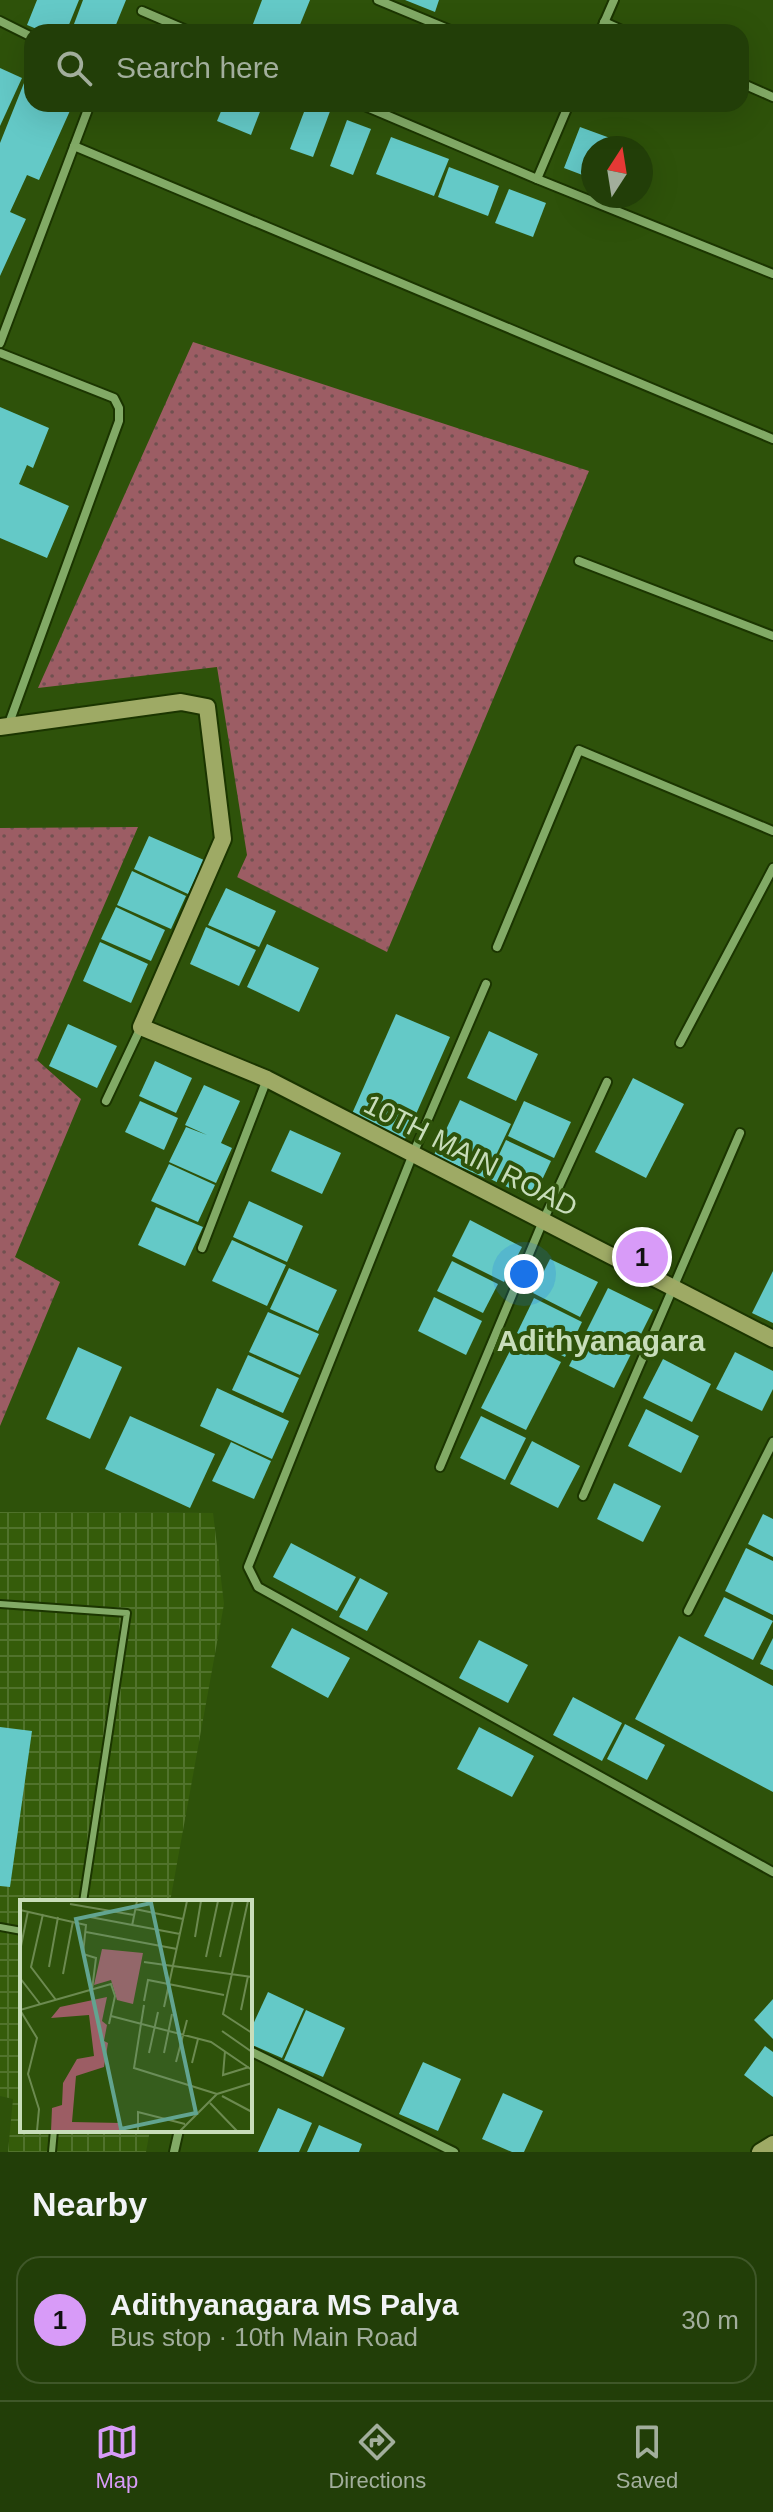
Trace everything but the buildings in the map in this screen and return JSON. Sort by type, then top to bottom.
[{"type":"street","points":[[378,0],[436,24]]},
{"type":"street","points":[[608,24],[604,22],[614,0]]},
{"type":"street","points":[[142,11],[172,24]]},
{"type":"street","points":[[0,21],[24,33]]},
{"type":"street","points":[[749,86],[773,97]]},
{"type":"street","points":[[0,343],[87,112]]},
{"type":"street","points":[[379,112],[773,274]]},
{"type":"street","points":[[537,179],[566,112]]},
{"type":"street","points":[[74,146],[773,439]]},
{"type":"street","points":[[0,353],[114,398],[119,408],[119,421],[4,727],[181,702],[207,707],[223,839],[106,1101]]},
{"type":"street","points":[[579,561],[773,636]]},
{"type":"street","points":[[497,947],[579,750],[773,831]]},
{"type":"street","points":[[680,1043],[773,868]]},
{"type":"street","points":[[486,984],[413,1154],[248,1567],[258,1587],[773,1872]]},
{"type":"street","name":"10TH MAIN ROAD","points":[[141,1027],[267,1079],[773,1339]]},
{"type":"street","points":[[202,1248],[267,1079]]},
{"type":"street","points":[[440,1467],[543,1221],[607,1082]]},
{"type":"street","points":[[583,1496],[740,1133]]},
{"type":"street","points":[[688,1611],[773,1442]]},
{"type":"street","points":[[252,2052],[454,2152]]},
{"type":"street","points":[[174,2152],[179,2132]]},
{"type":"street","points":[[760,2152],[773,2144]]},
{"type":"lane","points":[[0,1604],[127,1613],[83,1900]]},
{"type":"lane","points":[[0,1927],[20,1931]]},
{"type":"lane","points":[[52,2152],[54,2132]]},
{"type":"shaded area","points":[[193,342],[589,471],[387,952],[237,877],[247,855],[217,667],[38,688]]},
{"type":"shaded area","points":[[138,827],[37,1060],[81,1099],[15,1257],[60,1282],[0,1426],[0,828]]},
{"type":"shaded area","points":[[0,1512],[213,1513],[224,1604],[170,1900],[20,1900],[20,2132],[150,2132],[146,2152],[8,2152],[13,2099],[0,2096]]},
{"type":"place","name":"Adithyanagara MS Palya","points":[[642,1257]]},
{"type":"district","name":"Adithyanagara","points":[[601,1341]]}]
